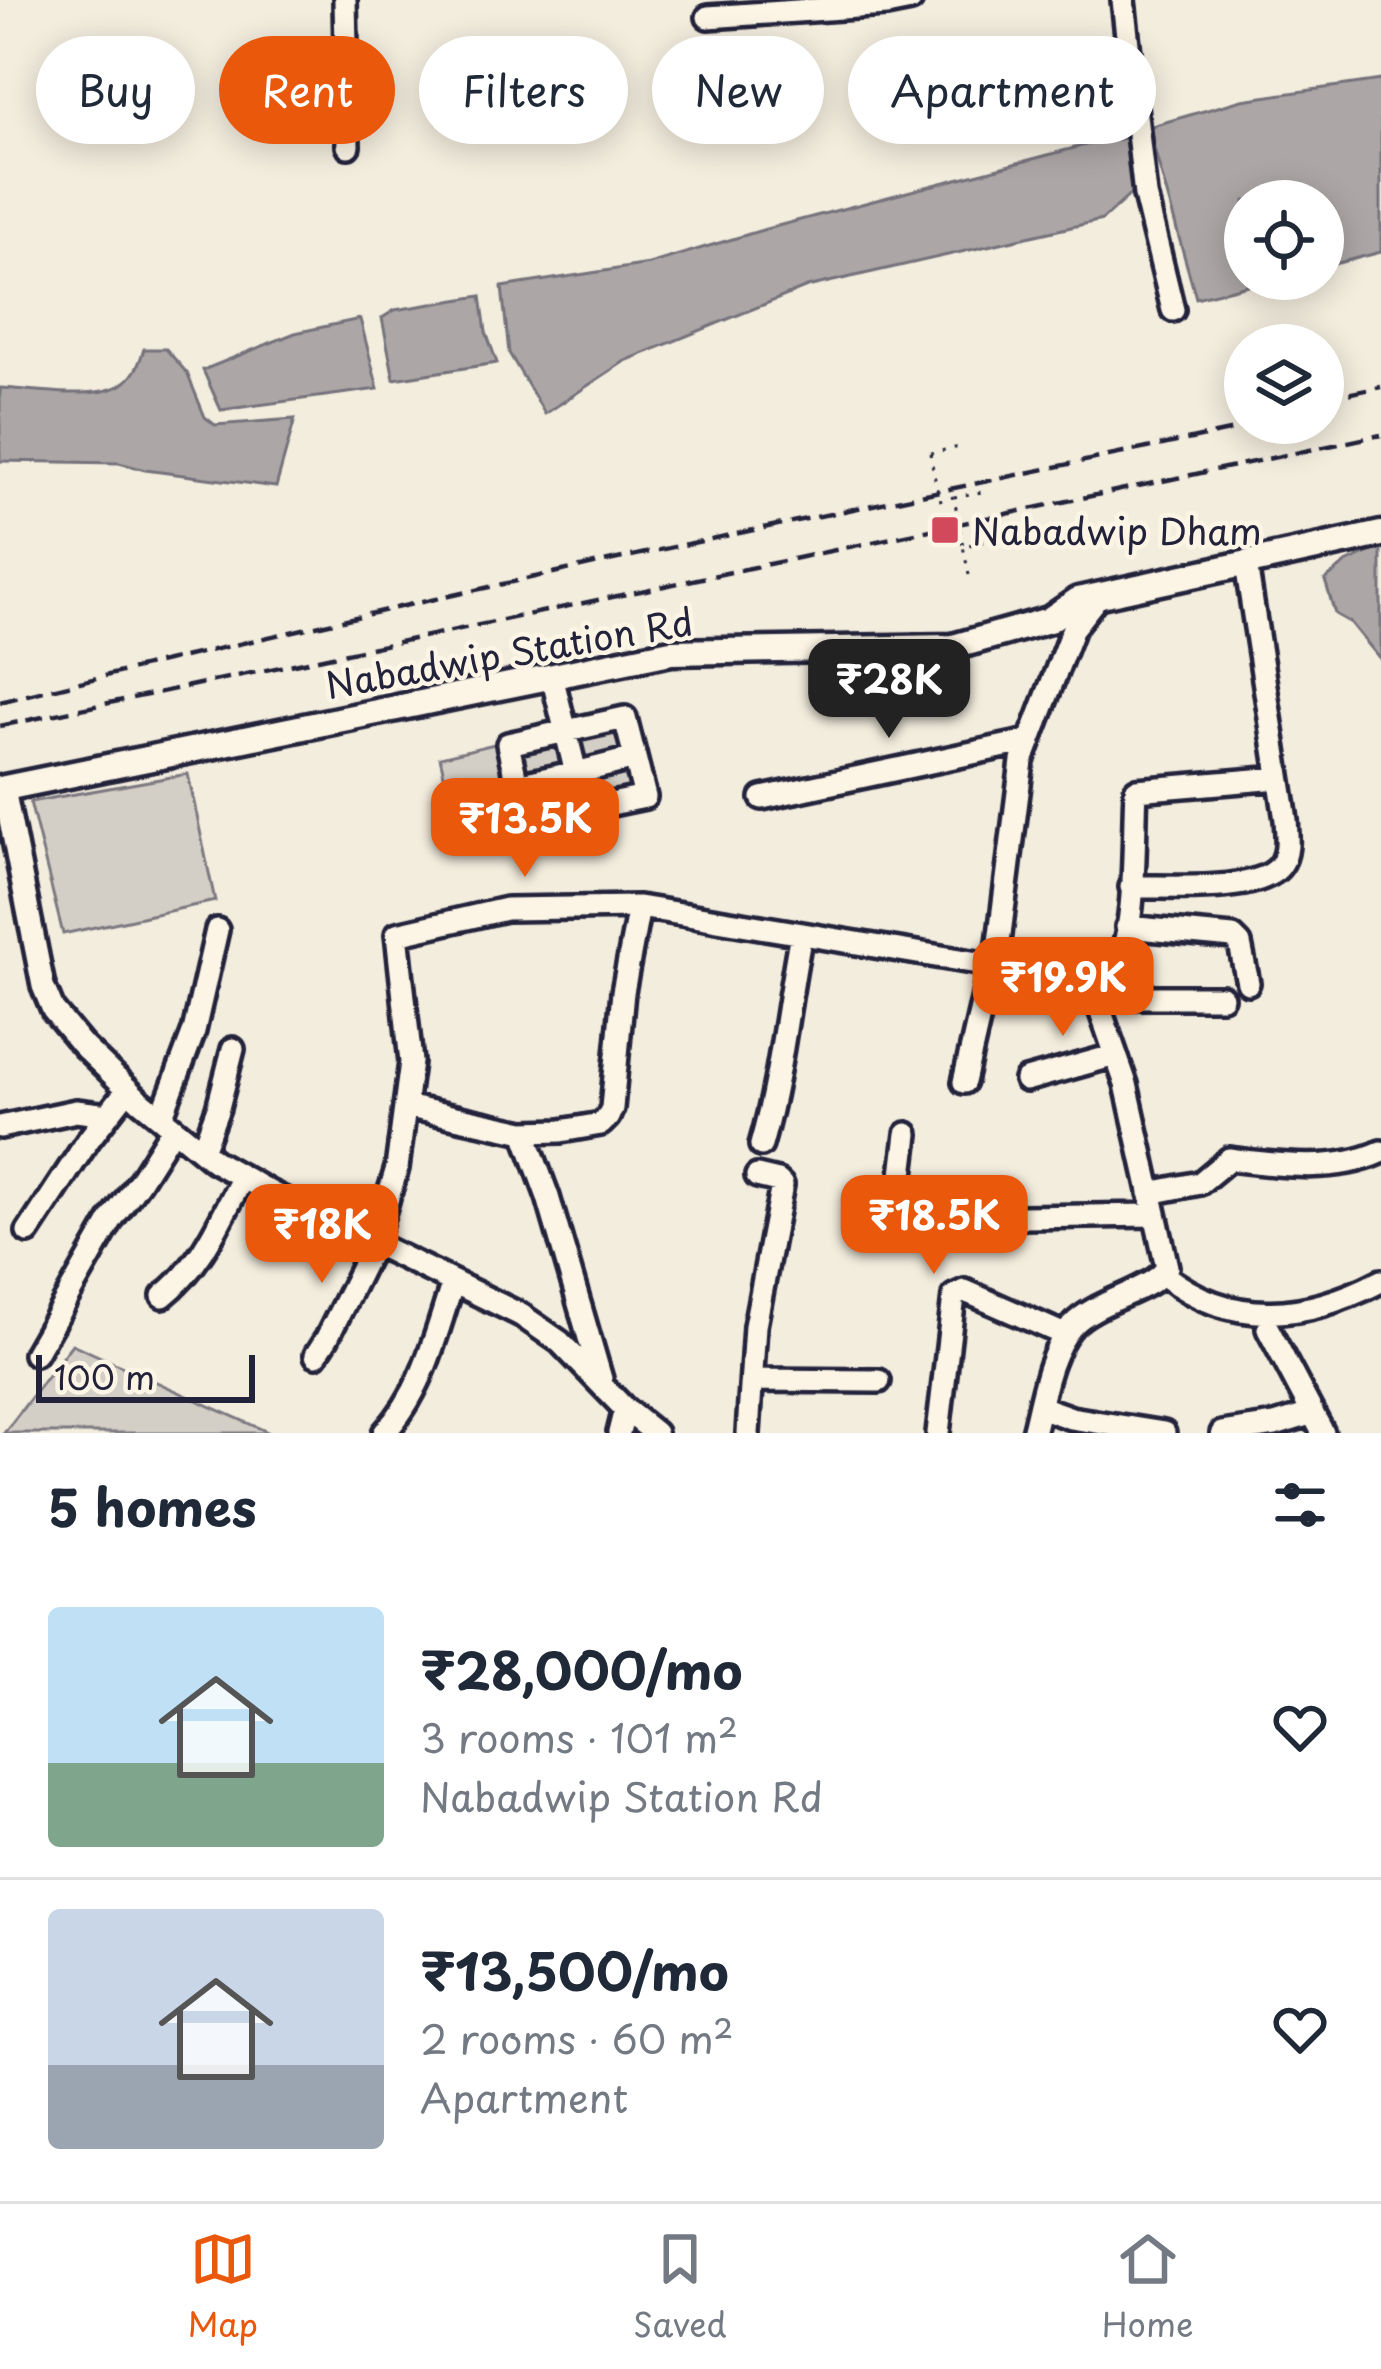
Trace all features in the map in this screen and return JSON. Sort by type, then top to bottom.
[{"type":"main road","name":"Nabadwip Station Rd","points":[[2,789],[671,652],[953,647],[1048,620],[1078,599],[1381,534]]},
{"type":"street","points":[[345,0],[349,146]]},
{"type":"street","points":[[708,16],[911,0]]},
{"type":"street","points":[[1123,0],[1144,195],[1174,310]]},
{"type":"street","points":[[1131,887],[1255,882],[1277,870],[1285,859],[1287,837],[1246,564]]},
{"type":"street","points":[[964,1082],[988,978],[996,967],[1022,761],[1073,628],[1099,595]]},
{"type":"street","points":[[553,676],[583,810]]},
{"type":"street","points":[[625,718],[645,796],[525,822],[508,744],[565,731],[625,718]]},
{"type":"street","points":[[762,798],[1029,742]]},
{"type":"street","points":[[517,784],[635,758]]},
{"type":"street","points":[[1095,995],[1113,975],[1127,927],[1136,790],[1279,778]]},
{"type":"street","points":[[2,789],[43,986],[68,1030],[202,1151],[243,1178],[480,1293],[541,1329],[655,1433]]},
{"type":"street","points":[[405,1106],[524,1132],[601,1124],[608,1117],[639,907]]},
{"type":"street","points":[[316,1355],[374,1243],[397,1168],[411,1062],[397,934],[506,909],[639,907],[996,967],[1095,995],[1222,997]]},
{"type":"street","points":[[1127,927],[1233,937],[1240,944],[1248,983]]},
{"type":"street","points":[[35,1354],[112,1219],[140,1182],[167,1123],[217,930]]},
{"type":"street","points":[[761,1145],[780,1066],[801,934]]},
{"type":"street","points":[[1033,1433],[1065,1335],[1091,1308],[1164,1275],[1167,1267],[1126,1084],[1095,995]]},
{"type":"street","points":[[202,1151],[233,1049]]},
{"type":"street","points":[[1027,1080],[1116,1055]]},
{"type":"street","points":[[28,1232],[128,1089]]},
{"type":"street","points":[[0,1127],[76,1111],[108,1115]]},
{"type":"street","points":[[524,1132],[603,1385]]},
{"type":"street","points":[[907,1134],[897,1216],[931,1228],[1152,1204],[1200,1183],[1229,1159],[1284,1166],[1360,1162],[1381,1152]]},
{"type":"street","points":[[748,1433],[755,1326],[782,1185],[757,1176]]},
{"type":"street","points":[[164,1296],[194,1267],[243,1178]]},
{"type":"street","points":[[1164,1275],[1203,1299],[1280,1314],[1343,1300],[1381,1281]]},
{"type":"street","points":[[384,1433],[417,1384],[453,1282]]},
{"type":"street","points":[[938,1433],[958,1293],[975,1295],[1065,1335]]},
{"type":"street","points":[[1222,1433],[1317,1423],[1268,1329]]},
{"type":"street","points":[[752,1380],[879,1381]]},
{"type":"street","points":[[1040,1407],[1083,1421],[1164,1433]]},
{"type":"street","points":[[619,1433],[625,1409]]},
{"type":"path","points":[[964,446],[930,453],[939,500],[982,492]]},
{"type":"path","points":[[954,497],[969,575]]},
{"type":"path","points":[[963,546],[993,540]]},
{"type":"shaded area","points":[[1381,80],[1381,252],[1344,262],[1344,180],[1224,180],[1224,291],[1196,298],[1153,144],[1156,125],[1242,100]]},
{"type":"shaded area","points":[[1089,144],[1127,144],[1133,192],[1102,220],[807,287],[625,361],[545,414],[509,353],[502,287],[649,264]]},
{"type":"shaded area","points":[[481,296],[497,363],[394,379],[382,318],[395,310]]},
{"type":"shaded area","points":[[360,319],[378,389],[221,410],[203,370],[295,333]]},
{"type":"shaded area","points":[[144,349],[166,349],[187,373],[205,417],[215,425],[295,419],[276,487],[119,463],[0,461],[0,388],[100,392],[125,382]]},
{"type":"shaded area","points":[[1381,547],[1381,660],[1351,623],[1335,614],[1325,580],[1346,563]]},
{"type":"shaded area","points":[[628,712],[650,802],[460,845],[440,757]]},
{"type":"shaded area","points":[[188,774],[215,901],[63,934],[30,802]]},
{"type":"shaded area","points":[[72,1344],[270,1433],[4,1433]]},
{"type":"railway","points":[[1344,395],[1381,387]]},
{"type":"railway","points":[[0,702],[474,590],[1224,432]]},
{"type":"railway","points":[[0,726],[1381,435]]},
{"type":"place","name":"Nabadwip Dham","points":[[945,530]]}]
